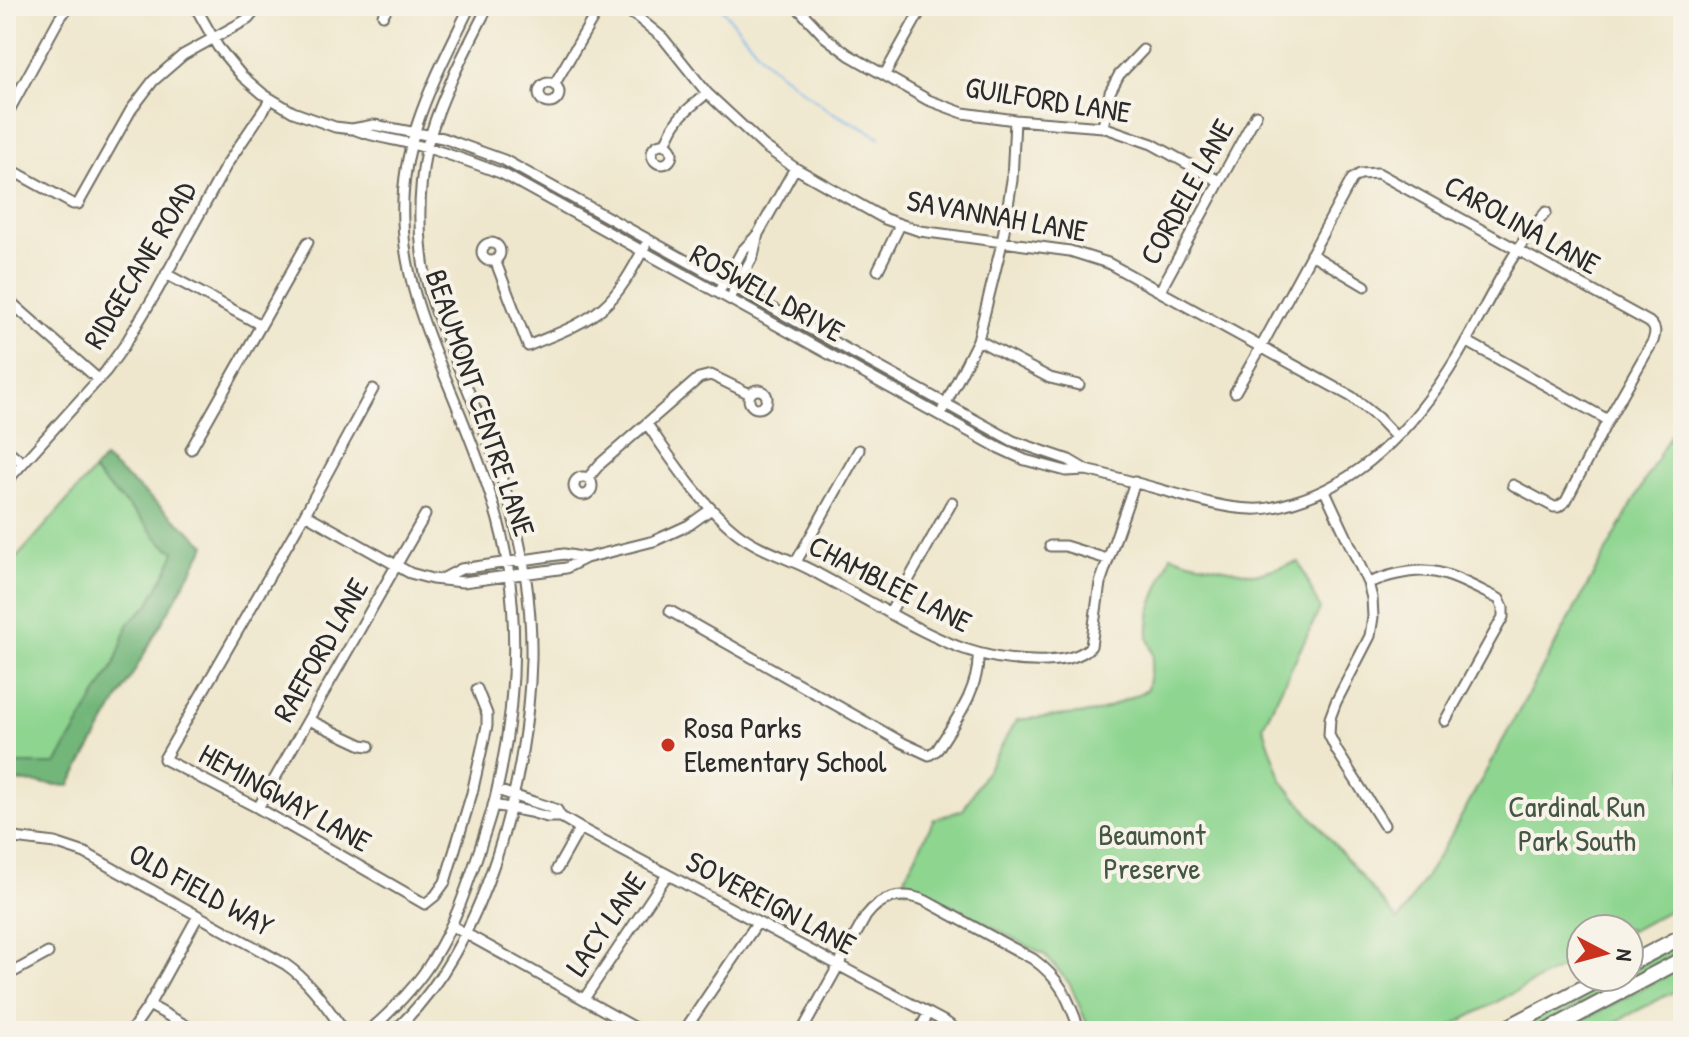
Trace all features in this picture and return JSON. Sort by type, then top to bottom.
[{"type":"highway","points":[[1645,956],[1683,936]]},
{"type":"highway","points":[[1547,1031],[1683,959]]},
{"type":"highway","points":[[1501,1031],[1573,993]]},
{"type":"street","points":[[6,116],[69,6]]},
{"type":"street","points":[[195,6],[230,63],[271,99],[312,120],[352,129]]},
{"type":"street","points":[[6,167],[78,204],[146,88],[175,61],[248,19],[259,6]]},
{"type":"street","name":"BEAUMONT CENTRE LANE","points":[[369,1031],[394,1009],[419,980],[452,926],[493,805],[510,720],[514,635],[507,562],[483,473],[422,320],[404,246],[403,193],[410,144],[437,75],[470,6]]},
{"type":"street","name":"BEAUMONT CENTRE LANE","points":[[394,1031],[436,984],[465,934],[490,878],[524,737],[529,684],[530,627],[524,573],[504,485],[444,333],[427,282],[422,255],[421,220],[427,148],[443,97],[488,6]]},
{"type":"street","points":[[554,85],[600,6]]},
{"type":"street","name":"SAVANNAH LANE","points":[[618,6],[663,38],[707,93],[764,146],[795,168],[885,219],[933,233],[1056,249],[1094,258],[1352,397],[1395,436]]},
{"type":"street","name":"GUILFORD LANE","points":[[796,6],[825,37],[849,55],[928,100],[963,113],[1103,127],[1152,144],[1219,181]]},
{"type":"street","points":[[885,74],[923,6]]},
{"type":"street","points":[[1103,127],[1110,92],[1119,75],[1143,50]]},
{"type":"street","points":[[665,145],[679,117],[707,93]]},
{"type":"street","name":"RIDGECANE ROAD","points":[[6,482],[124,346],[227,164],[271,99]]},
{"type":"street","name":"CORDELE LANE","points":[[1160,291],[1256,115]]},
{"type":"street","points":[[940,415],[978,340],[1002,243],[1012,180],[1015,120]]},
{"type":"street","name":"ROSWELL DRIVE","points":[[352,129],[374,125],[414,132],[460,143],[504,160],[1013,441],[1069,460],[1086,470]]},
{"type":"street","name":"ROSWELL DRIVE","points":[[352,129],[372,137],[462,158],[503,174],[1025,460],[1066,471],[1086,470],[1222,506],[1255,510],[1287,504],[1325,491],[1357,472],[1381,451],[1443,379],[1517,249],[1546,212]]},
{"type":"street","points":[[718,294],[742,251],[758,234],[795,168]]},
{"type":"street","name":"CAROLINA LANE","points":[[1235,392],[1352,179],[1360,174],[1378,173],[1649,322],[1655,329],[1653,341],[1562,505],[1554,507],[1513,485]]},
{"type":"street","points":[[878,270],[900,225]]},
{"type":"street","points":[[729,300],[753,256],[758,234]]},
{"type":"street","points":[[495,260],[528,346],[576,325],[602,308],[625,281],[648,240]]},
{"type":"street","points":[[191,449],[308,242]]},
{"type":"street","points":[[1311,254],[1365,286]]},
{"type":"street","points":[[166,274],[261,325]]},
{"type":"street","points":[[6,298],[98,379]]},
{"type":"street","points":[[978,340],[1050,378],[1079,385]]},
{"type":"street","points":[[1466,341],[1608,420]]},
{"type":"street","points":[[588,478],[600,464],[703,376],[711,375],[750,394]]},
{"type":"street","name":"HEMINGWAY LANE","points":[[373,389],[164,759],[258,808],[425,904],[445,882],[475,782],[487,726],[487,714],[477,689]]},
{"type":"street","name":"CHAMBLEE LANE","points":[[647,424],[710,510],[748,541],[796,562],[932,637],[978,654],[1011,660],[1041,661],[1086,652],[1092,642],[1094,614],[1107,559],[1135,482]]},
{"type":"street","points":[[6,449],[23,463]]},
{"type":"street","points":[[796,562],[859,450]]},
{"type":"street","points":[[1325,491],[1368,583],[1373,605],[1372,628],[1367,644],[1336,702],[1330,718],[1329,735],[1384,825]]},
{"type":"street","points":[[890,613],[952,502]]},
{"type":"street","points":[[305,514],[410,573],[463,582],[566,568],[586,558],[654,541],[689,525],[710,510]]},
{"type":"street","name":"RAEFORD LANE","points":[[258,808],[425,515]]},
{"type":"street","points":[[1050,546],[1065,546],[1107,559]]},
{"type":"street","points":[[442,579],[461,569],[507,562],[564,554],[586,558]]},
{"type":"street","points":[[1368,583],[1388,575],[1417,570],[1440,572],[1502,602],[1503,617],[1445,721]]},
{"type":"street","points":[[670,611],[929,755],[937,750],[969,696],[978,672],[978,654]]},
{"type":"street","points":[[309,720],[369,746]]},
{"type":"street","name":"SOVEREIGN LANE","points":[[497,790],[543,803],[557,810],[561,817]]},
{"type":"street","name":"SOVEREIGN LANE","points":[[493,805],[547,817],[561,817],[958,1031]]},
{"type":"street","points":[[557,869],[580,828]]},
{"type":"street","name":"OLD FIELD WAY","points":[[6,837],[76,849],[298,973],[321,998],[344,1031]]},
{"type":"street","name":"LACY LANE","points":[[584,999],[667,875]]},
{"type":"street","points":[[802,1031],[872,908],[901,895],[917,897],[1044,967],[1058,982],[1080,1031]]},
{"type":"street","points":[[131,1031],[149,1005],[198,916]]},
{"type":"street","points":[[684,1031],[757,923]]},
{"type":"street","points":[[452,926],[641,1031]]},
{"type":"street","points":[[6,976],[48,953]]},
{"type":"street","points":[[149,1005],[196,1031]]},
{"type":"street","points":[[919,1031],[928,1014]]},
{"type":"green space","points":[[1683,411],[1683,903],[1645,923],[1645,913],[1565,913],[1565,966],[1442,1031],[1090,1031],[1070,984],[1045,955],[922,890],[900,888],[934,819],[963,810],[1017,720],[1098,712],[1147,690],[1153,656],[1148,637],[1151,608],[1171,555],[1255,574],[1299,562],[1320,609],[1263,726],[1282,781],[1398,921],[1450,837]]},
{"type":"green space","points":[[104,459],[206,545],[69,786],[6,780],[6,570]]},
{"type":"green space","points":[[104,459],[206,545],[69,786],[6,780],[6,764],[56,764],[115,663],[129,622],[148,605],[175,551],[160,541],[93,471]]},
{"type":"green space","points":[[1683,941],[1683,951],[1645,971],[1645,961]]},
{"type":"green space","points":[[1683,967],[1683,987],[1598,1031],[1561,1031],[1633,993],[1645,993],[1645,987]]},
{"type":"green space","points":[[1584,993],[1603,993],[1531,1031],[1512,1031]]},
{"type":"waterway","points":[[720,6],[767,63],[828,110],[880,137]]},
{"type":"place","name":"Rosa Parks Elementary School","points":[[668,745]]},
{"type":"park label","name":"Cardinal Run Park South","points":[[1577,824]]},
{"type":"park label","name":"Beaumont Preserve","points":[[1152,852]]}]
